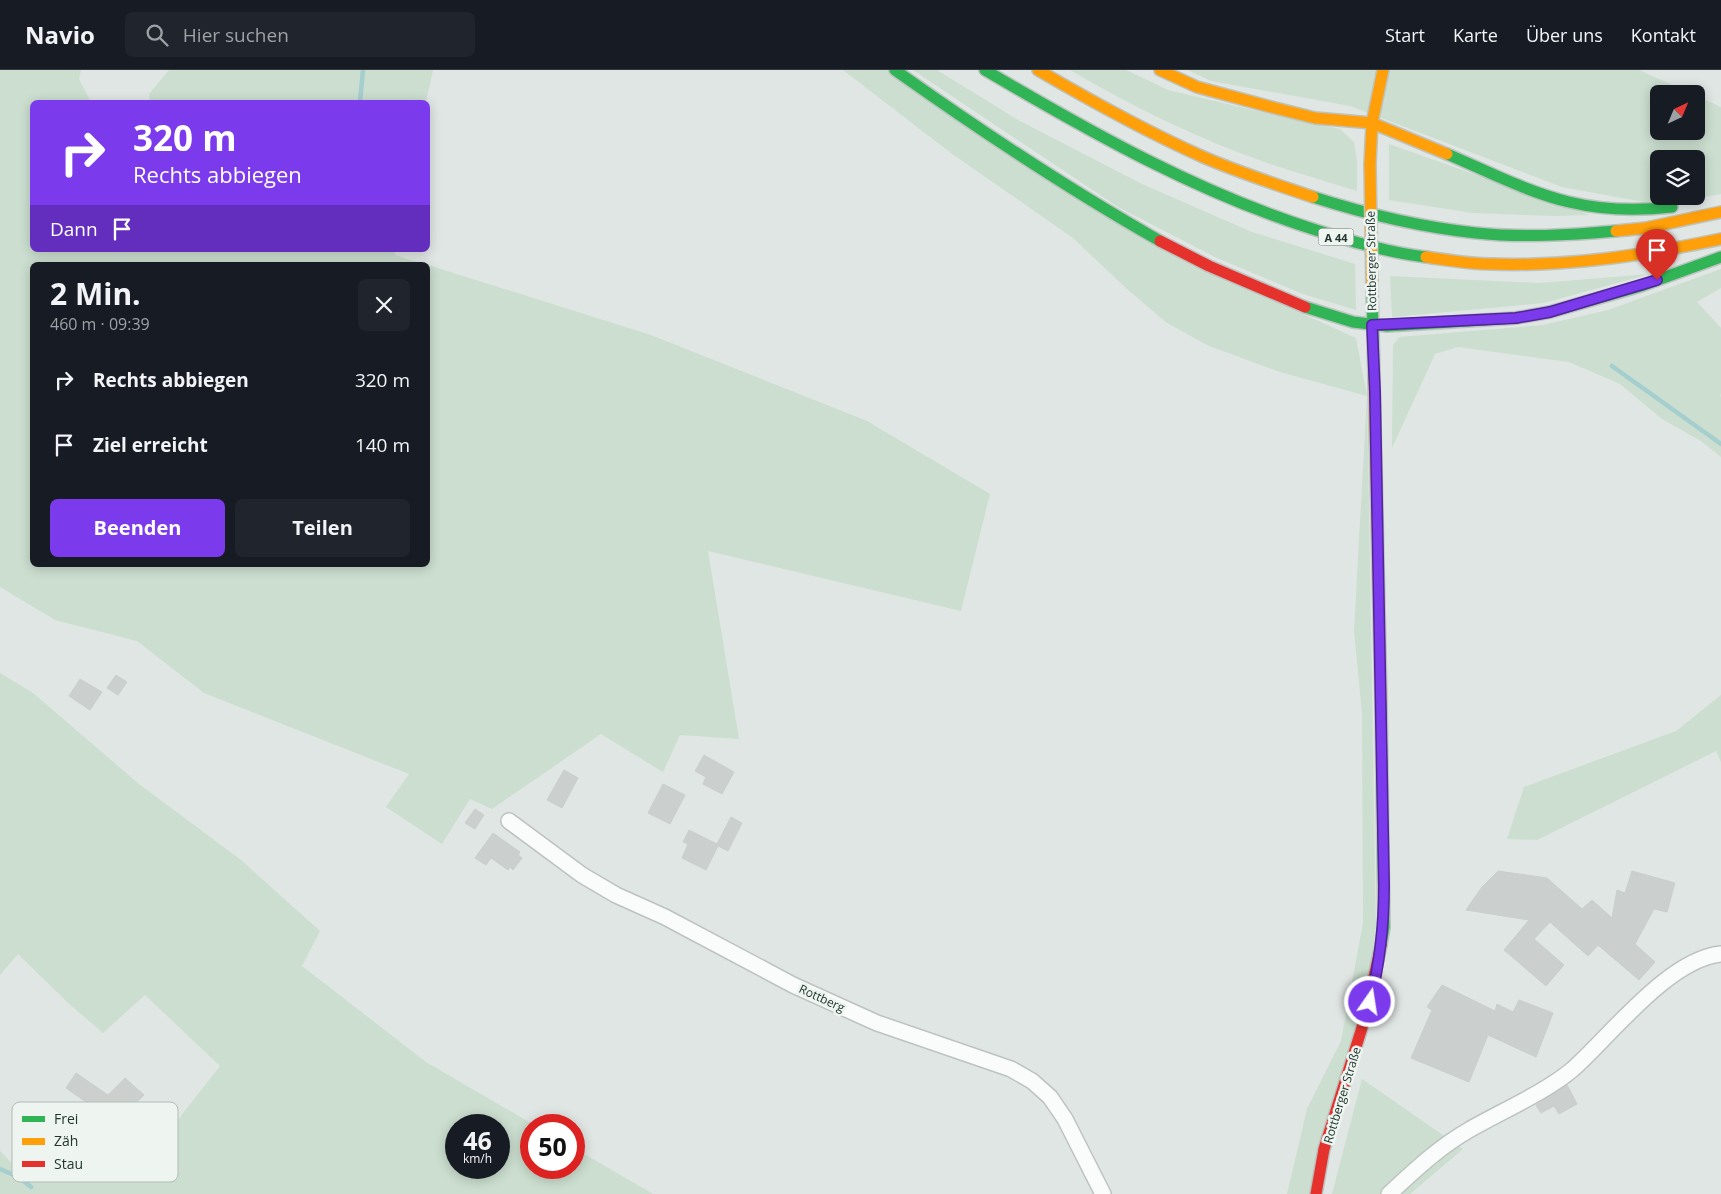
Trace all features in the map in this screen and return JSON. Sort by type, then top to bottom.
[{"type":"main road","points":[[895,70],[979,131],[1114,216],[1226,275],[1302,307],[1340,319],[1372,325],[1516,318],[1550,312],[1642,286],[1721,257]]},
{"type":"main road","name":"A 44","points":[[984,70],[1076,124],[1188,179],[1244,204],[1298,226],[1401,255],[1485,264],[1569,263],[1655,253],[1721,239]]},
{"type":"main road","points":[[1038,70],[1094,103],[1201,156],[1258,179],[1320,199],[1400,221],[1477,233],[1567,235],[1646,228],[1721,211]]},
{"type":"main road","points":[[1160,70],[1197,87],[1275,108],[1315,118],[1372,124],[1532,190],[1569,202],[1609,208],[1644,210],[1685,206],[1721,211]]},
{"type":"main road","name":"Rottberger Straße","points":[[1316,1194],[1331,1128],[1366,1020],[1378,967],[1384,927],[1381,665],[1372,325],[1370,164],[1372,124],[1383,70]]},
{"type":"street","name":"Rottberg","points":[[509,821],[546,850],[599,885],[704,937],[793,985],[877,1023],[1011,1069],[1032,1081],[1050,1097],[1065,1119],[1103,1194]]},
{"type":"street","points":[[1388,1194],[1424,1162],[1466,1131],[1573,1069],[1629,1014],[1670,978],[1700,960],[1721,954]]},
{"type":"green space","points":[[0,70],[81,70],[79,79],[90,100],[30,100],[30,252],[396,252],[395,255],[417,262],[30,262],[30,567],[430,567],[430,266],[651,335],[867,421],[990,494],[961,611],[708,551],[739,739],[680,735],[663,772],[601,734],[492,809],[470,799],[442,844],[386,807],[409,774],[204,693],[137,641],[55,620],[0,587]]},
{"type":"green space","points":[[169,70],[433,70],[426,100],[150,100],[149,94]]},
{"type":"green space","points":[[843,70],[887,70],[1166,252],[1356,338],[1367,396],[1280,372],[1209,346],[1167,323],[1127,289],[1073,238],[951,153]]},
{"type":"green space","points":[[913,70],[937,70],[1018,120],[1142,184],[1252,232],[1355,264],[1356,310],[1303,294],[1217,258],[1118,207]]},
{"type":"green space","points":[[1070,70],[1126,70],[1168,90],[1340,129],[1354,142],[1357,161],[1357,191],[1244,155],[1143,110]]},
{"type":"green space","points":[[1188,70],[1639,70],[1672,85],[1650,85],[1650,140],[1705,140],[1705,100],[1721,107],[1721,194],[1705,197],[1705,150],[1650,150],[1650,203],[1562,187],[1350,106],[1211,81]]},
{"type":"green space","points":[[1389,144],[1590,215],[1554,216],[1473,213],[1389,200]]},
{"type":"green space","points":[[1721,269],[1721,288],[1697,302],[1721,328],[1721,393],[1719,399],[1721,395],[1721,457],[1701,441],[1662,419],[1620,384],[1569,362],[1458,347],[1435,354],[1392,448],[1393,345],[1399,337],[1543,325],[1608,310]]},
{"type":"green space","points":[[1650,274],[1544,303],[1392,317],[1390,276],[1539,283]]},
{"type":"green space","points":[[1367,396],[1376,928],[1369,981],[1311,1194],[1287,1194],[1307,1109],[1341,1041],[1363,923],[1362,713],[1354,631]]},
{"type":"green space","points":[[0,673],[33,693],[139,784],[241,860],[320,931],[302,966],[426,1062],[520,1117],[520,1179],[585,1179],[585,1154],[653,1194],[0,1194],[0,1151],[12,1163],[12,1182],[178,1182],[178,1120],[220,1066],[145,995],[103,1033],[67,1002],[18,954],[0,975]]},
{"type":"green space","points":[[1721,695],[1721,762],[1716,751],[1537,840],[1507,839],[1524,787],[1676,731]]},
{"type":"green space","points":[[1362,1079],[1463,1149],[1410,1194],[1332,1194]]},
{"type":"building","points":[[116,675],[127,682],[118,695],[107,688]]},
{"type":"building","points":[[80,679],[102,692],[90,710],[69,696]]},
{"type":"building","points":[[704,755],[734,772],[722,794],[703,784],[706,777],[695,771]]},
{"type":"building","points":[[564,770],[578,778],[562,808],[547,800]]},
{"type":"building","points":[[663,784],[685,795],[670,824],[648,813]]},
{"type":"building","points":[[475,809],[484,815],[475,829],[465,823]]},
{"type":"building","points":[[731,817],[742,823],[728,851],[718,846],[706,870],[682,858],[688,844],[683,842],[689,830],[717,844]]},
{"type":"building","points":[[493,833],[520,852],[518,855],[522,858],[513,870],[510,867],[508,870],[491,858],[486,865],[475,858]]},
{"type":"building","points":[[1498,871],[1547,878],[1582,909],[1592,900],[1612,918],[1617,890],[1625,893],[1632,871],[1675,883],[1667,912],[1654,909],[1635,944],[1655,962],[1639,980],[1598,945],[1588,956],[1550,922],[1534,939],[1564,965],[1546,986],[1504,950],[1529,920],[1466,910],[1482,887]]},
{"type":"building","points":[[1442,985],[1495,1011],[1497,1004],[1513,1012],[1519,1000],[1553,1013],[1536,1057],[1488,1035],[1469,1082],[1411,1058],[1432,1010],[1427,1007]]},
{"type":"building","points":[[76,1073],[108,1095],[125,1078],[144,1095],[137,1102],[86,1102],[66,1088]]},
{"type":"building","points":[[1567,1085],[1577,1104],[1559,1114],[1554,1106],[1541,1113],[1536,1105]]},
{"type":"waterway","points":[[360,100],[363,70]]},
{"type":"waterway","points":[[1612,366],[1721,444]]},
{"type":"waterway","points":[[0,1169],[12,1174]]},
{"type":"waterway","points":[[25,1182],[31,1187]]},
{"type":"traffic: fast","points":[[895,70],[1025,159],[1160,241]]},
{"type":"traffic: fast","points":[[985,70],[1106,139],[1232,199],[1275,216],[1345,239],[1386,250],[1426,257]]},
{"type":"traffic: fast","points":[[1447,154],[1522,187],[1569,202],[1594,207],[1620,209],[1672,207]]},
{"type":"traffic: fast","points":[[1313,197],[1393,219],[1476,233],[1546,235],[1616,231]]},
{"type":"traffic: fast","points":[[1305,307],[1353,322],[1387,326],[1516,318],[1550,312],[1641,286],[1721,257]]},
{"type":"traffic: fast","points":[[1372,288],[1374,379]]},
{"type":"traffic: fast","points":[[1381,703],[1384,927],[1381,945]]},
{"type":"traffic: slow","points":[[1038,70],[1118,115],[1201,156],[1256,178],[1313,197]]},
{"type":"traffic: slow","points":[[1160,70],[1197,87],[1275,108],[1315,118],[1372,123],[1447,154]]},
{"type":"traffic: slow","points":[[1370,164],[1372,123],[1383,70]]},
{"type":"traffic: slow","points":[[1370,164],[1372,288]]},
{"type":"traffic: slow","points":[[1616,231],[1646,228],[1721,212]]},
{"type":"traffic: slow","points":[[1426,257],[1482,264],[1548,264],[1635,255],[1721,239]]},
{"type":"traffic: slow","points":[[1374,379],[1381,703]]},
{"type":"traffic: jam","points":[[1160,241],[1209,266],[1305,307]]},
{"type":"traffic: jam","points":[[1316,1194],[1324,1149],[1365,1018],[1381,945]]},
{"type":"route","points":[[1370,1002],[1384,927],[1383,776],[1372,325],[1387,326],[1516,318],[1550,312],[1657,280]]}]
